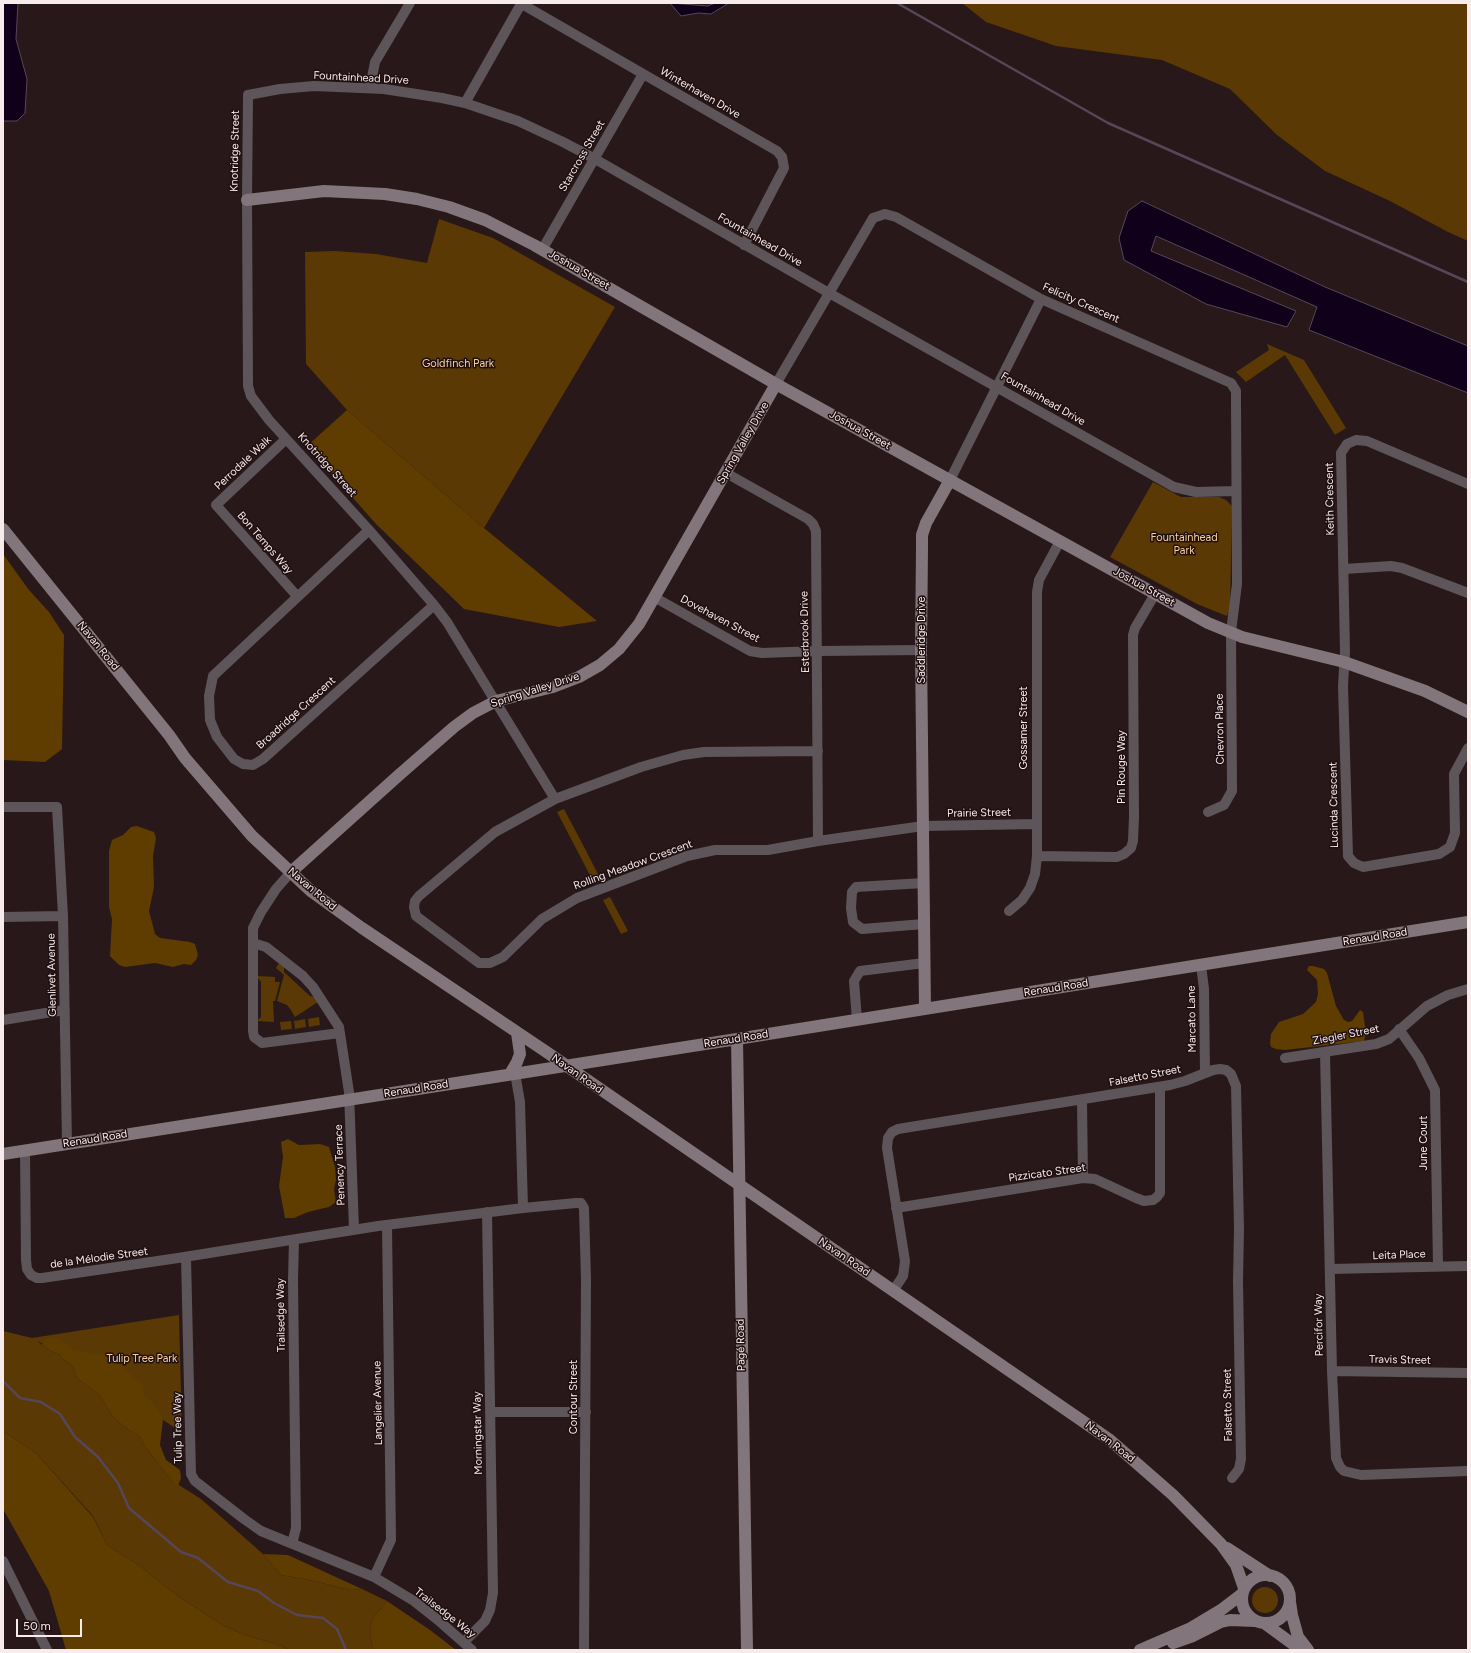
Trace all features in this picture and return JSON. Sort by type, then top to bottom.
[{"type":"street","points":[[370,88],[375,62],[410,3]]},
{"type":"street","points":[[465,103],[521,3]]},
{"type":"street","name":"Winterhaven Drive","points":[[521,3],[776,150],[782,157],[784,168],[782,174],[744,245]]},
{"type":"street","name":"Starcross Street","points":[[542,250],[642,74]]},
{"type":"street","name":"Fountainhead Drive","points":[[248,95],[280,89],[314,86],[370,88],[421,94],[465,103],[534,128],[595,159],[1174,488],[1196,492],[1236,491]]},
{"type":"street","name":"Knotridge Street","points":[[248,95],[248,386],[251,396],[286,439],[370,530],[447,622],[555,799]]},
{"type":"street","name":"Joshua Street","points":[[247,200],[324,191],[378,193],[417,199],[449,207],[485,220],[542,250],[776,384],[1208,623],[1259,641],[1310,652],[1344,662],[1425,691],[1468,712]]},
{"type":"street","name":"Felicity Crescent","points":[[776,384],[873,218],[885,214],[896,218],[1041,299],[1231,383],[1236,391],[1237,584],[1231,632]]},
{"type":"street","name":"Saddleridge Drive","points":[[925,1009],[921,650],[922,535],[926,523],[950,480],[1041,299]]},
{"type":"street","name":"Spring Valley Drive","points":[[291,872],[454,727],[473,713],[496,701],[566,682],[600,665],[628,640],[639,624],[776,384]]},
{"type":"street","name":"Perrodale Walk","points":[[216,505],[286,439]]},
{"type":"street","name":"Keith Crescent","points":[[1344,662],[1344,569],[1341,453],[1347,444],[1356,440],[1367,441],[1468,484]]},
{"type":"street","name":"Esterbrook Drive","points":[[726,473],[808,519],[813,524],[816,531],[818,651],[818,841]]},
{"type":"street","name":"Bon Temps Way","points":[[216,505],[297,596]]},
{"type":"street","name":"Navan Road","points":[[3,529],[169,735],[185,758],[252,836],[312,892],[362,928],[565,1065],[1110,1440],[1173,1495],[1221,1544],[1236,1565],[1243,1591]]},
{"type":"street","name":"Broadridge Crescent","points":[[370,530],[297,596],[213,676],[209,696],[210,720],[217,737],[234,759],[243,764],[253,765],[263,759],[434,605]]},
{"type":"street","name":"Gossamer Street","points":[[1009,911],[1022,900],[1030,888],[1035,874],[1037,856],[1037,592],[1039,580],[1060,541]]},
{"type":"street","points":[[1344,569],[1392,566],[1402,568],[1468,593]]},
{"type":"street","name":"Pin Rouge Way","points":[[1037,856],[1117,857],[1124,854],[1131,848],[1133,841],[1134,817],[1133,635],[1135,628],[1155,594]]},
{"type":"street","name":"Dovehaven Street","points":[[654,597],[750,651],[762,653],[921,650]]},
{"type":"street","name":"Chevron Place","points":[[1208,812],[1224,805],[1232,791],[1231,632]]},
{"type":"street","name":"Lucinda Crescent","points":[[1344,662],[1343,686],[1348,856],[1354,863],[1363,867],[1424,857],[1439,854],[1450,847],[1455,833],[1454,774],[1468,748]]},
{"type":"street","name":"Rolling Meadow Crescent","points":[[818,751],[704,752],[683,755],[640,767],[555,799],[495,832],[419,896],[415,901],[414,907],[416,916],[479,963],[490,963],[503,957],[542,919],[577,898],[687,856],[715,850],[768,850],[818,841],[923,826]]},
{"type":"street","name":"Glenlivet Avenue","points":[[3,807],[57,807],[63,916],[67,1144]]},
{"type":"street","name":"Prairie Street","points":[[923,826],[1036,824]]},
{"type":"street","points":[[291,872],[276,889],[256,920],[253,928],[254,1037],[258,1042],[262,1043],[340,1032]]},
{"type":"street","points":[[924,883],[856,887],[852,892],[851,908],[853,922],[862,929],[924,924]]},
{"type":"street","points":[[3,916],[63,916]]},
{"type":"street","name":"Renaud Road","points":[[3,1154],[857,1020],[1468,922]]},
{"type":"street","name":"Penency Terrace","points":[[253,943],[266,947],[303,976],[322,1000],[339,1027],[349,1100],[354,1229]]},
{"type":"street","points":[[857,1020],[854,982],[860,971],[924,963]]},
{"type":"street","name":"Marcato Lane","points":[[1201,964],[1204,989],[1205,1073]]},
{"type":"street","name":"Ziegler Street","points":[[1285,1058],[1376,1044],[1389,1039],[1427,1006],[1448,995],[1468,989]]},
{"type":"street","points":[[3,1020],[64,1010]]},
{"type":"street","name":"June Court","points":[[1399,1030],[1419,1058],[1435,1090],[1438,1266]]},
{"type":"street","points":[[294,1240],[354,1229],[523,1208],[520,1102],[513,1073],[520,1054],[517,1033]]},
{"type":"street","name":"Pagé Road","points":[[736,1039],[740,1186],[739,1211],[747,1650]]},
{"type":"street","name":"Percifor Way","points":[[1325,1052],[1332,1371],[1336,1458],[1340,1467],[1344,1471],[1361,1475],[1468,1471]]},
{"type":"street","name":"Falsetto Street","points":[[893,1291],[903,1276],[905,1266],[887,1146],[888,1138],[894,1131],[1160,1087],[1185,1081],[1220,1069],[1226,1070],[1231,1074],[1236,1086],[1240,1242],[1238,1281],[1241,1459],[1239,1468],[1232,1478]]},
{"type":"street","name":"Pizzicato Street","points":[[896,1208],[1083,1178],[1095,1179],[1144,1201],[1158,1198],[1160,1193],[1160,1087]]},
{"type":"street","points":[[1082,1100],[1083,1178]]},
{"type":"street","name":"de la Mélodie Street","points":[[25,1151],[26,1260],[27,1269],[31,1275],[42,1278],[294,1240]]},
{"type":"street","name":"Contour Street","points":[[523,1208],[579,1202],[584,1206],[586,1280],[584,1650]]},
{"type":"street","name":"Morningstar Way","points":[[464,1642],[485,1621],[490,1610],[493,1592],[487,1212]]},
{"type":"street","name":"Langelier Avenue","points":[[374,1577],[391,1540],[387,1225]]},
{"type":"street","name":"Trailsedge Way","points":[[294,1240],[293,1279],[296,1528],[292,1544],[374,1577],[414,1601],[472,1650]]},
{"type":"street","name":"Tulip Tree Way","points":[[186,1257],[191,1474],[195,1480],[261,1531],[292,1544]]},
{"type":"street","name":"Leita Place","points":[[1330,1269],[1468,1266]]},
{"type":"street","name":"Travis Street","points":[[1332,1371],[1468,1373]]},
{"type":"street","points":[[490,1412],[586,1412]]},
{"type":"street","name":"Navan Road","points":[[1221,1544],[1270,1576]]},
{"type":"street","points":[[3,1561],[46,1650]]},
{"type":"street","points":[[1141,1649],[1191,1628],[1221,1610],[1243,1591],[1252,1579],[1264,1575],[1276,1578],[1286,1586],[1298,1636],[1308,1650]]},
{"type":"street","points":[[1243,1591],[1242,1603],[1248,1616],[1260,1622],[1301,1650]]},
{"type":"street","points":[[1141,1649],[1166,1645],[1181,1640],[1213,1625],[1230,1620],[1260,1622],[1277,1620],[1287,1611],[1290,1598]]},
{"type":"green space","points":[[962,3],[1468,3],[1468,241],[1390,201],[1325,171],[1277,135],[1230,89],[1162,60],[1056,46],[986,22]]},
{"type":"green space","name":"Goldfinch Park","points":[[439,219],[493,238],[615,307],[484,528],[347,410],[306,364],[305,252],[335,251],[376,254],[427,263]]},
{"type":"green space","points":[[1267,344],[1304,360],[1346,428],[1335,435],[1285,355],[1246,382],[1236,372],[1269,350]]},
{"type":"green space","name":"Fountainhead Park","points":[[1153,482],[1181,497],[1219,497],[1226,500],[1232,506],[1230,609],[1227,616],[1197,604],[1110,557]]},
{"type":"green space","points":[[564,809],[599,876],[592,879],[557,812]]},
{"type":"green space","points":[[610,897],[628,931],[621,934],[603,900]]},
{"type":"green space","points":[[279,963],[284,967],[284,972],[310,996],[315,997],[318,1002],[295,1017],[287,1005],[277,1001],[284,975],[276,968]]},
{"type":"green space","points":[[258,976],[275,977],[275,982],[280,982],[275,1001],[273,1001],[274,1022],[257,1021],[261,1017],[261,982]]},
{"type":"green space","points":[[319,1017],[320,1025],[309,1027],[308,1019]]},
{"type":"green space","points":[[305,1019],[306,1027],[295,1029],[294,1021]]},
{"type":"green space","points":[[291,1021],[292,1029],[281,1030],[280,1022]]},
{"type":"green space","name":"Tulip Tree Park","points":[[179,1315],[182,1433],[87,1367],[37,1341],[49,1350],[60,1355],[73,1366],[77,1378],[100,1396],[113,1417],[140,1437],[146,1448],[171,1480],[201,1499],[263,1554],[281,1575],[350,1590],[362,1589],[387,1601],[372,1619],[370,1633],[373,1650],[291,1650],[245,1635],[224,1626],[175,1594],[140,1566],[107,1545],[93,1516],[36,1453],[3,1431],[3,1331],[32,1338]]},
{"type":"green space","points":[[1265,1587],[1274,1591],[1278,1600],[1274,1609],[1265,1613],[1256,1609],[1252,1600],[1256,1591]]},
{"type":"shaded area","points":[[3,3],[18,3],[16,39],[27,79],[25,113],[17,121],[3,121]]},
{"type":"shaded area","points":[[670,3],[708,6],[715,3],[729,3],[711,14],[698,13],[681,16]]},
{"type":"shaded area","points":[[1142,201],[1325,287],[1468,346],[1468,393],[1309,330],[1317,307],[1156,236],[1151,251],[1296,311],[1287,327],[1206,304],[1124,260],[1119,238],[1128,211]]},
{"type":"shaded area","points":[[347,410],[484,528],[597,621],[559,627],[464,609],[376,524],[307,446]]},
{"type":"shaded area","points":[[3,554],[29,590],[49,612],[64,635],[62,749],[45,762],[3,760]]},
{"type":"shaded area","points":[[137,826],[154,832],[156,838],[153,856],[154,887],[149,911],[155,934],[160,938],[195,944],[198,955],[196,960],[191,965],[184,964],[173,967],[155,963],[125,967],[119,965],[110,956],[112,919],[109,907],[109,851],[112,840],[123,835],[131,827]]},
{"type":"shaded area","points":[[1309,966],[1324,969],[1327,973],[1336,1006],[1344,1020],[1348,1022],[1352,1021],[1360,1010],[1363,1012],[1366,1033],[1364,1041],[1285,1050],[1271,1047],[1271,1034],[1279,1022],[1303,1014],[1316,1002],[1318,994],[1317,980],[1307,970]]},
{"type":"shaded area","points":[[288,1139],[299,1145],[320,1144],[329,1147],[335,1167],[336,1180],[334,1189],[336,1202],[329,1207],[308,1212],[294,1218],[285,1218],[279,1186],[283,1157],[281,1142]]},
{"type":"shaded area","points":[[57,1337],[73,1349],[91,1354],[108,1355],[116,1352],[120,1354],[122,1358],[121,1366],[142,1385],[144,1396],[151,1400],[160,1413],[163,1420],[160,1445],[166,1460],[180,1470],[181,1478],[178,1486],[171,1480],[146,1448],[140,1437],[113,1417],[100,1396],[77,1378],[73,1366],[60,1355],[42,1345],[45,1339]]},
{"type":"shaded area","points":[[3,1431],[36,1453],[93,1517],[107,1545],[140,1566],[175,1594],[224,1626],[245,1635],[291,1650],[66,1650],[49,1591],[3,1509]]},
{"type":"shaded area","points":[[263,1554],[288,1555],[362,1589],[350,1590],[281,1575]]},
{"type":"shaded area","points":[[387,1601],[430,1630],[456,1650],[373,1650],[370,1633],[372,1619]]},
{"type":"waterway","points":[[897,3],[1108,123],[1468,282]]},
{"type":"waterway","points":[[3,1381],[20,1398],[41,1402],[60,1414],[75,1437],[98,1457],[118,1483],[129,1508],[181,1552],[198,1558],[228,1582],[258,1591],[274,1603],[297,1615],[323,1618],[337,1629],[346,1650]]}]
